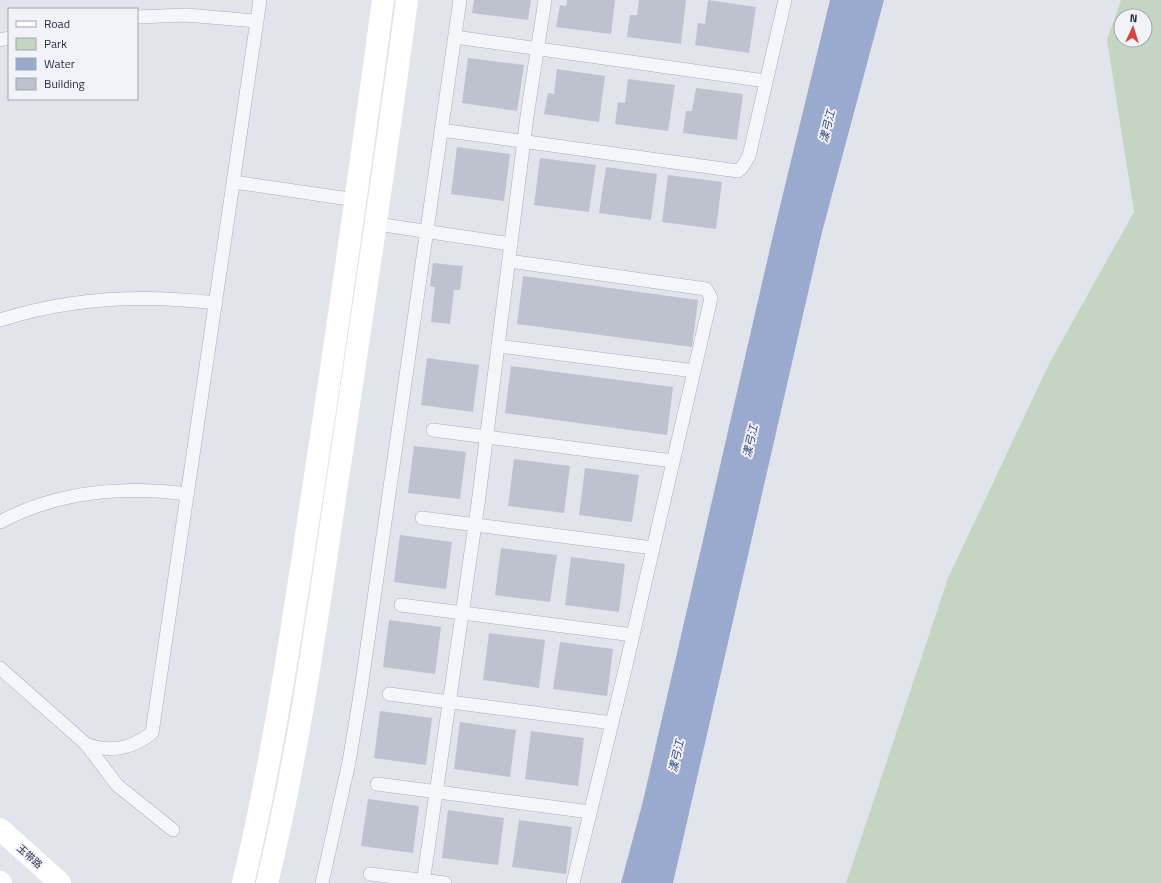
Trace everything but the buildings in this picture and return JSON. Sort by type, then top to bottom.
[{"type":"street","points":[[243,883],[258,818],[281,701],[356,200],[383,0]]},
{"type":"street","points":[[267,883],[281,824],[304,702],[377,224],[407,0]]},
{"type":"street","name":"玉带路","points":[[0,829],[60,883]]},
{"type":"lane","points":[[86,744],[111,750],[124,748],[143,740],[152,733],[260,0]]},
{"type":"lane","points":[[322,883],[349,762],[361,689],[460,0]]},
{"type":"lane","points":[[424,882],[475,525],[524,142],[545,0]]},
{"type":"lane","points":[[441,130],[738,171],[749,156],[785,0]]},
{"type":"lane","points":[[138,17],[193,16],[257,21]]},
{"type":"lane","points":[[454,37],[766,81]]},
{"type":"lane","points":[[234,182],[356,200]]},
{"type":"lane","points":[[377,224],[511,244]]},
{"type":"lane","points":[[509,261],[706,289],[711,298],[633,635],[573,883]]},
{"type":"lane","points":[[0,320],[72,303],[107,299],[180,299],[216,303]]},
{"type":"lane","points":[[498,346],[694,371]]},
{"type":"lane","points":[[433,430],[673,461]]},
{"type":"lane","points":[[0,522],[47,503],[91,493],[123,490],[156,490],[188,494]]},
{"type":"lane","points":[[422,518],[652,548]]},
{"type":"lane","points":[[401,605],[633,635]]},
{"type":"lane","points":[[0,668],[86,744],[117,785],[173,830]]},
{"type":"lane","points":[[389,694],[612,723]]},
{"type":"lane","points":[[377,784],[590,812]]},
{"type":"lane","points":[[370,874],[424,882],[445,883]]},
{"type":"green space","points":[[1121,0],[1161,0],[1161,883],[846,883],[948,578],[1050,362],[1134,212],[1107,40],[1113,23],[1113,48],[1153,48],[1153,8],[1118,8]]},
{"type":"water","name":"漾弓江","points":[[830,0],[884,0],[821,236],[673,883],[621,883],[643,801],[774,231]]}]
